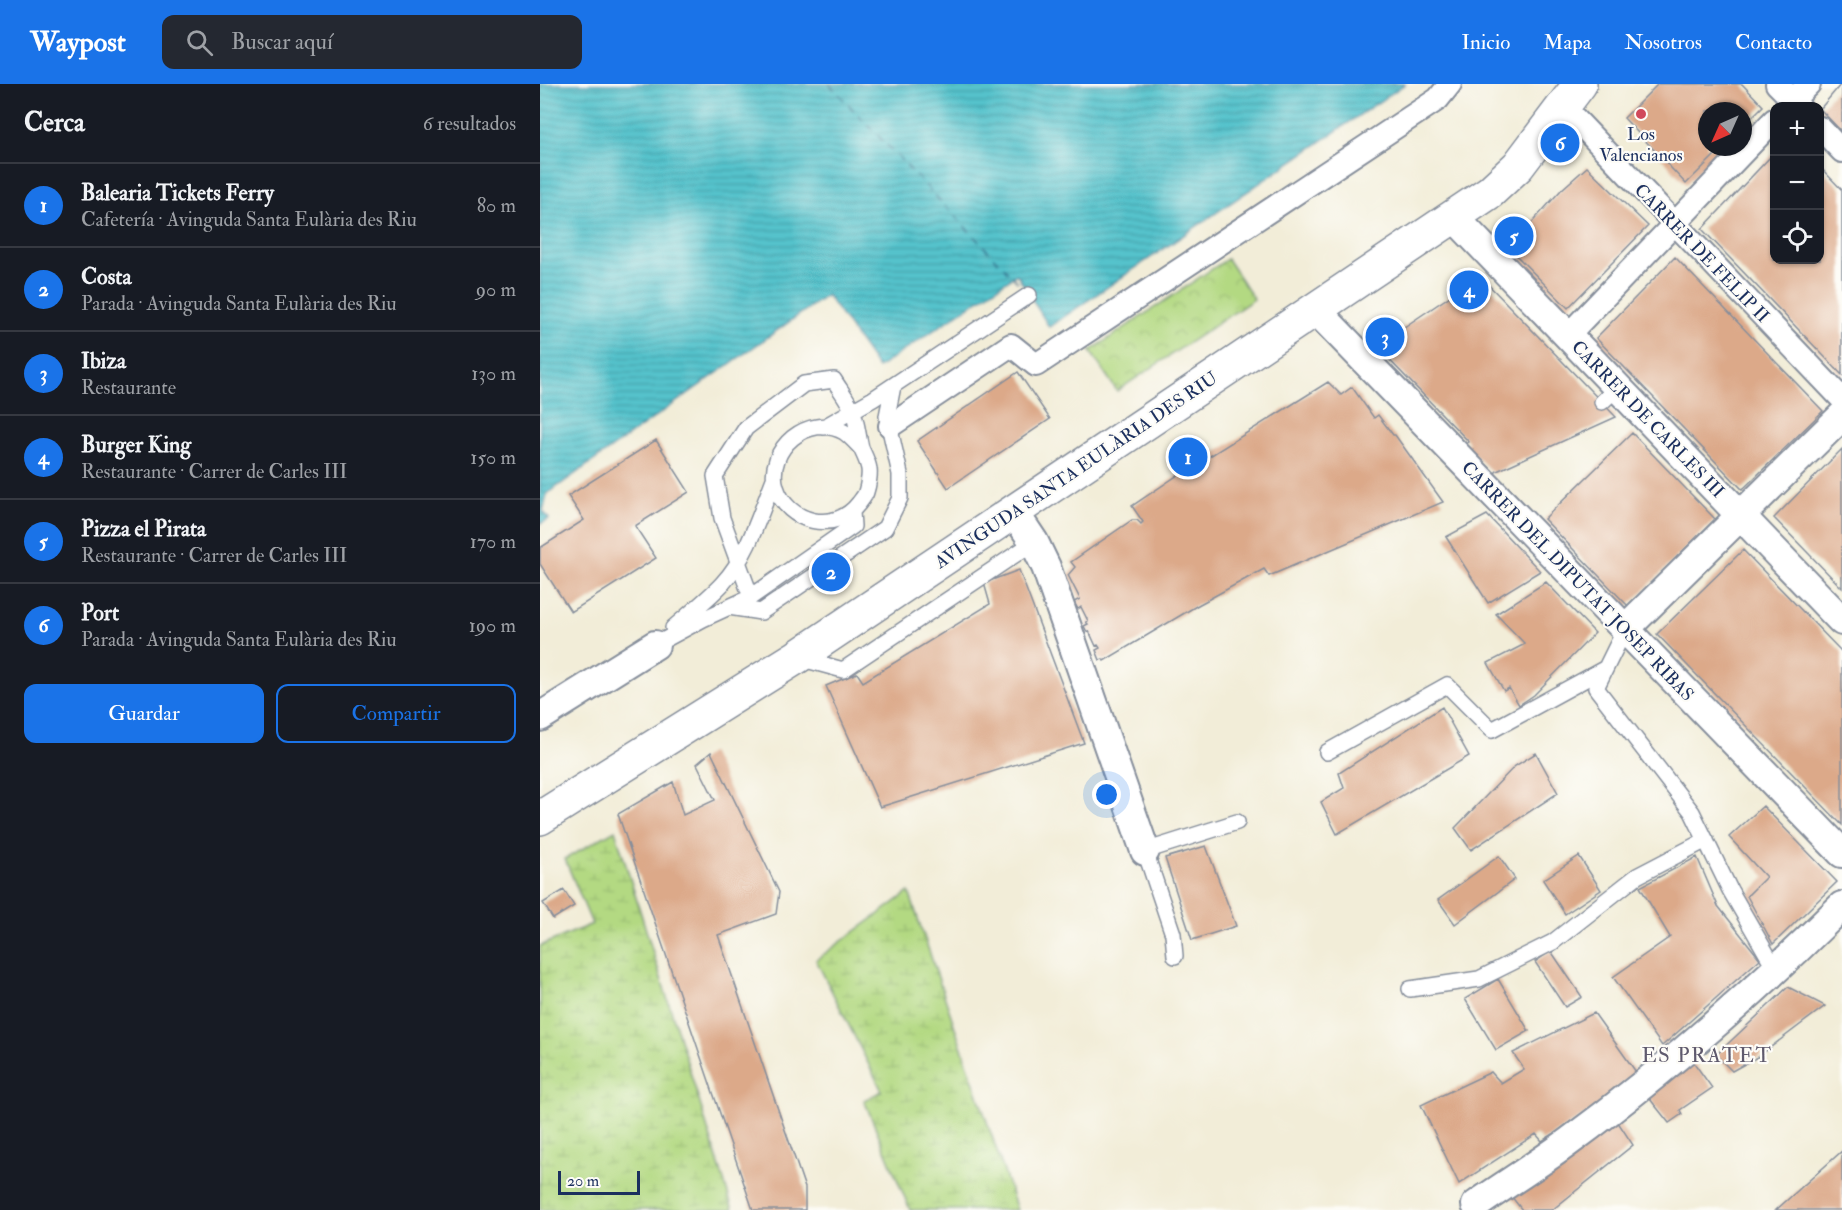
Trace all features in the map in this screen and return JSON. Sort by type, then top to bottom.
[{"type":"street","points":[[890,426],[1011,345],[1036,365],[1438,99],[1450,84]]},
{"type":"street","points":[[1777,84],[1791,102]]},
{"type":"street","points":[[1795,102],[1809,84]]},
{"type":"street","name":"AVINGUDA SANTA EULÀRIA DES RIU","points":[[540,818],[796,657],[1490,192],[1518,166],[1571,95]]},
{"type":"street","name":"CARRER DE FELIP II","points":[[1571,95],[1674,224],[1842,399]]},
{"type":"street","points":[[1568,335],[1770,124]]},
{"type":"street","points":[[1824,132],[1842,151]]},
{"type":"street","name":"CARRER DE CARLES III","points":[[1454,217],[1568,335],[1610,394],[1741,515],[1842,621]]},
{"type":"street","name":"CARRER DEL DIPUTAT JOSEP RIBAS","points":[[1315,309],[1842,853]]},
{"type":"street","points":[[1625,629],[1842,416]]},
{"type":"street","points":[[1014,512],[1034,542],[1046,567],[1145,851]]},
{"type":"street","points":[[540,717],[655,645]]},
{"type":"street","points":[[1476,1205],[1566,1144],[1700,1037],[1776,970],[1842,906]]},
{"type":"lane","points":[[655,645],[723,583],[738,560],[752,533],[774,479],[776,459],[787,441],[804,430],[824,427],[853,411],[1029,295]]},
{"type":"lane","points":[[751,597],[722,518],[716,476],[746,428],[804,384],[834,380],[853,411],[861,448],[870,470],[866,493],[852,512],[837,520],[820,522],[804,519],[789,510],[779,496],[774,479]]},
{"type":"lane","points":[[729,607],[761,612],[885,528],[900,498],[900,474],[887,416],[893,386]]},
{"type":"lane","points":[[824,427],[844,432],[861,448]]},
{"type":"lane","points":[[655,645],[751,597],[853,526],[852,512]]},
{"type":"lane","points":[[796,657],[843,670],[1034,542]]},
{"type":"lane","points":[[1625,629],[1596,688],[1692,812],[1730,890],[1776,970]]},
{"type":"lane","points":[[1327,752],[1447,685],[1492,730],[1604,669]]},
{"type":"lane","points":[[1176,956],[1173,934],[1145,851],[1237,822]]},
{"type":"lane","points":[[1410,989],[1479,979],[1553,942],[1637,876],[1706,840]]},
{"type":"green space","points":[[1227,259],[1254,299],[1117,391],[1090,351]]},
{"type":"green space","points":[[615,830],[733,1210],[540,1210],[540,946],[592,924],[565,859]]},
{"type":"green space","points":[[909,892],[1017,1210],[910,1210],[864,1100],[882,1091],[816,960]]},
{"type":"water","points":[[540,84],[1405,84],[1049,327],[1017,274],[878,368],[827,295],[547,494],[543,511],[549,519],[540,524]]},
{"type":"building","points":[[1658,84],[1742,84],[1763,106],[1752,117],[1752,102],[1698,102],[1698,156],[1714,156],[1686,184],[1624,118]]},
{"type":"building","points":[[1842,84],[1842,132],[1824,113],[1824,104]]},
{"type":"building","points":[[1770,157],[1770,264],[1824,264],[1824,171],[1842,190],[1842,375],[1702,229]]},
{"type":"building","points":[[1587,167],[1648,226],[1568,308],[1509,248],[1561,190]]},
{"type":"building","points":[[1675,257],[1823,411],[1742,489],[1596,338]]},
{"type":"building","points":[[1480,276],[1616,417],[1494,474],[1465,445],[1469,442],[1376,346]]},
{"type":"building","points":[[1018,372],[1050,419],[948,488],[917,441]]},
{"type":"building","points":[[1328,382],[1341,395],[1352,387],[1374,418],[1378,415],[1395,435],[1443,502],[1269,576],[1264,569],[1104,661],[1100,660],[1096,650],[1100,648],[1096,646],[1084,626],[1088,624],[1086,622],[1088,621],[1081,607],[1078,609],[1074,602],[1080,599],[1068,575],[1075,567],[1071,562],[1132,520],[1137,520],[1141,524],[1143,522],[1132,506],[1193,465]]},
{"type":"building","points":[[1632,433],[1715,519],[1628,606],[1544,519]]},
{"type":"building","points":[[656,440],[689,492],[635,526],[656,558],[571,612],[540,564],[540,548],[584,520],[568,496]]},
{"type":"building","points":[[1842,449],[1842,588],[1774,518]]},
{"type":"building","points":[[1487,515],[1540,571],[1488,603],[1446,537]]},
{"type":"building","points":[[1743,550],[1842,652],[1842,825],[1657,634]]},
{"type":"building","points":[[1019,570],[1084,743],[880,807],[826,686],[857,673],[863,682],[990,604],[984,583]]},
{"type":"building","points":[[1546,582],[1595,633],[1534,695],[1519,705],[1509,688],[1504,691],[1488,663],[1525,644],[1496,614]]},
{"type":"building","points":[[1442,707],[1469,756],[1337,834],[1321,802],[1344,788],[1339,773]]},
{"type":"building","points":[[711,752],[779,892],[776,914],[718,935],[805,1188],[805,1210],[753,1210],[618,814],[673,782],[683,815],[715,800],[697,764]]},
{"type":"building","points":[[1536,753],[1558,793],[1471,850],[1455,828],[1515,766]]},
{"type":"building","points":[[1763,806],[1837,882],[1773,944],[1747,896],[1766,877],[1729,837]]},
{"type":"building","points":[[1206,846],[1236,926],[1192,940],[1165,858]]},
{"type":"building","points":[[1499,856],[1515,879],[1455,924],[1438,900]]},
{"type":"building","points":[[1579,856],[1601,890],[1565,914],[1543,880]]},
{"type":"building","points":[[1697,857],[1718,906],[1760,959],[1662,1046],[1613,977],[1670,937],[1640,887]]},
{"type":"building","points":[[564,890],[574,906],[553,919],[543,903]]},
{"type":"building","points":[[1551,951],[1582,997],[1565,1007],[1535,962]]},
{"type":"building","points":[[1498,979],[1529,1031],[1496,1050],[1465,999]]},
{"type":"building","points":[[1788,987],[1825,1006],[1759,1056],[1732,1071],[1716,1055]]},
{"type":"building","points":[[1594,1013],[1636,1072],[1590,1112],[1542,1141],[1536,1134],[1459,1184],[1421,1105],[1491,1072],[1501,1083],[1524,1069],[1513,1053]]},
{"type":"building","points":[[1690,1057],[1712,1088],[1680,1110],[1682,1114],[1669,1123],[1646,1094]]},
{"type":"building","points":[[1614,1116],[1633,1145],[1552,1210],[1522,1210],[1511,1196]]},
{"type":"building","points":[[1842,1151],[1842,1210],[1776,1210]]},
{"type":"ferry route","points":[[829,84],[1025,290]]},
{"type":"place","name":"Los Valencianos","points":[[1641,114]]},
{"type":"place","name":"Port","points":[[1560,143]]},
{"type":"place","name":"Pizza el Pirata","points":[[1514,236]]},
{"type":"place","name":"Burger King","points":[[1469,290]]},
{"type":"place","name":"Ibiza","points":[[1385,337]]},
{"type":"place","name":"Balearia Tickets Ferry","points":[[1188,457]]},
{"type":"place","name":"Costa","points":[[831,572]]},
{"type":"district","name":"ES PRATET","points":[[1707,1055]]}]
